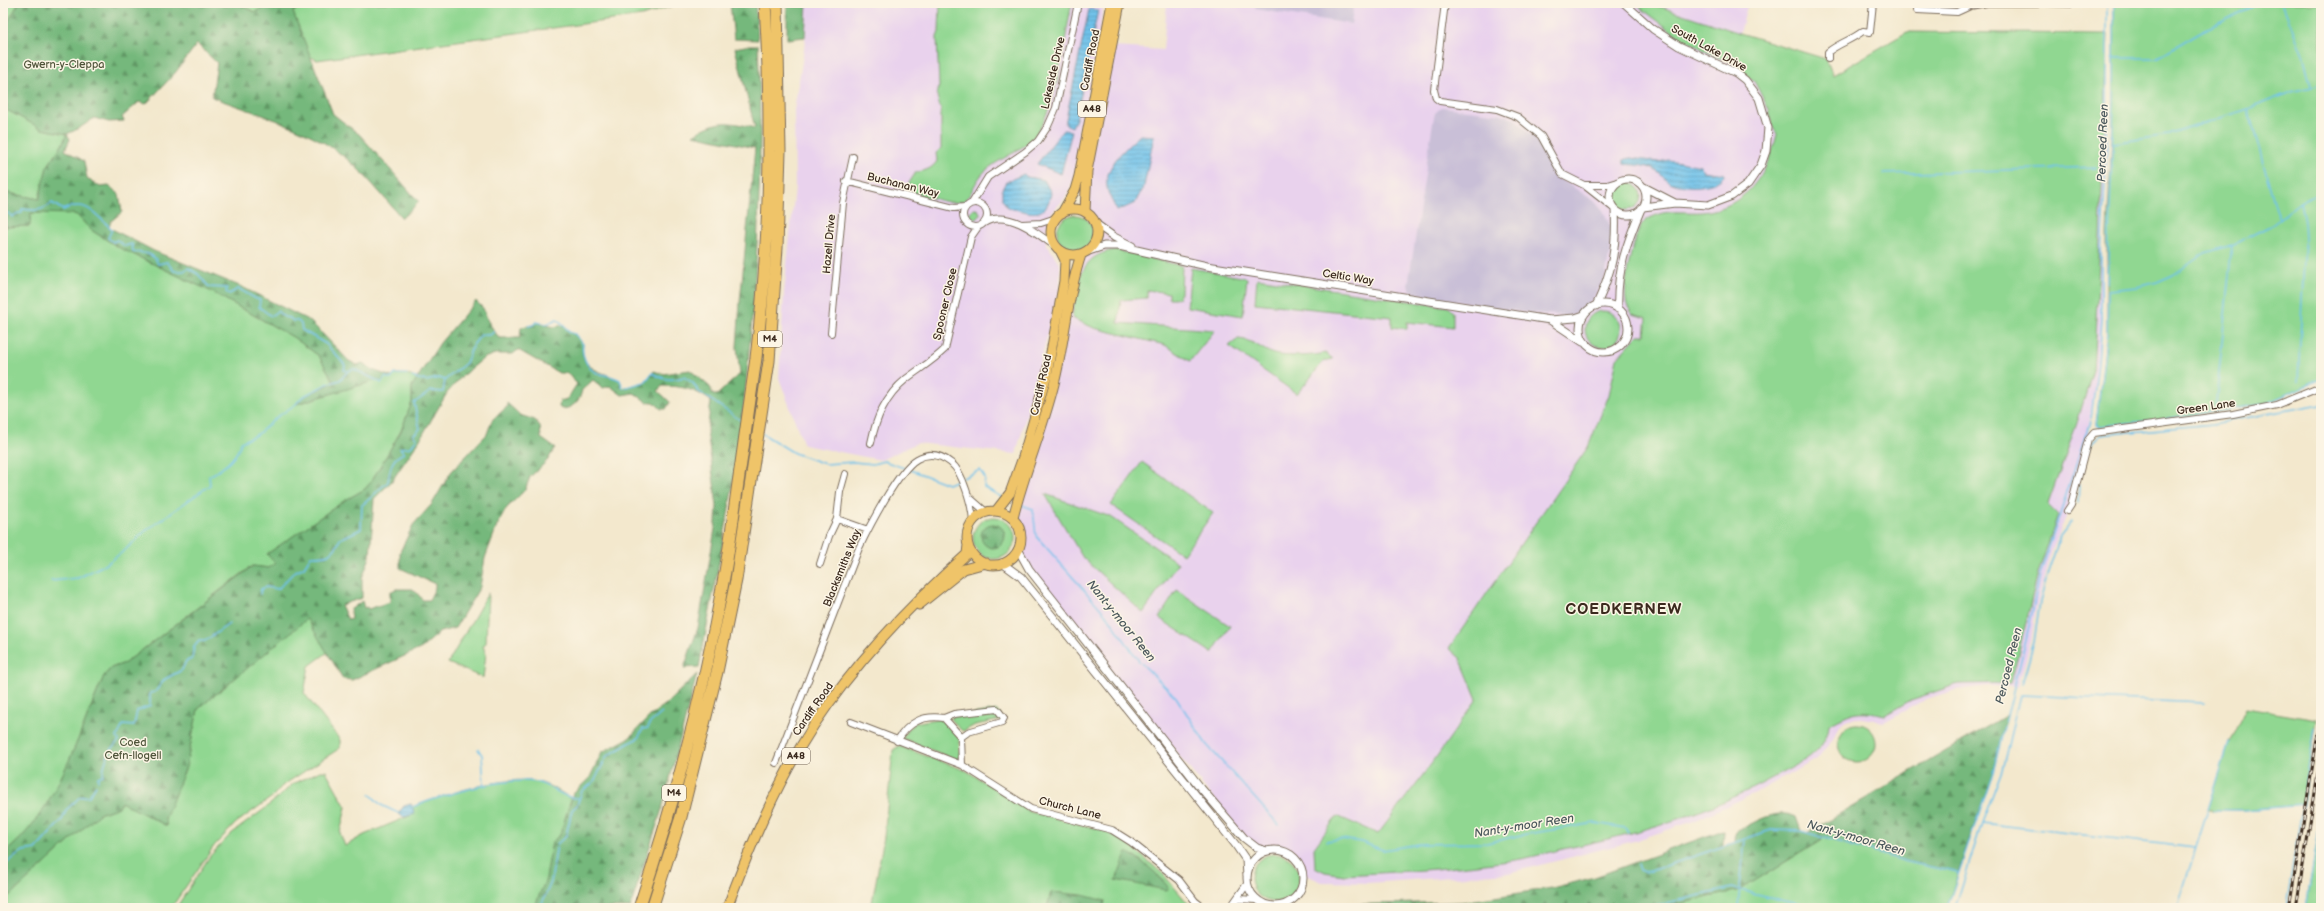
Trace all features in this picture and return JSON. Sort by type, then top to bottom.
[{"type":"highway","name":"M4","points":[[759,3],[768,97]]},
{"type":"highway","name":"M4","points":[[639,908],[670,807],[704,674],[724,577],[756,357],[766,217],[768,97],[765,3]]},
{"type":"highway","name":"M4","points":[[777,3],[780,122]]},
{"type":"highway","name":"M4","points":[[652,908],[681,817],[717,675],[736,580],[769,361],[777,248],[783,3]]},
{"type":"main road","name":"Cardiff Road","points":[[996,511],[1010,493],[1048,374],[1064,281],[1065,260],[1052,239],[1051,231],[1075,190],[1079,176],[1112,3]]},
{"type":"main road","name":"Cardiff Road","points":[[1085,212],[1087,171],[1120,3]]},
{"type":"main road","points":[[1059,215],[1077,209],[1085,212],[1096,224]]},
{"type":"main road","name":"Cardiff Road","points":[[1013,518],[1041,432],[1055,382],[1075,272],[1084,254],[1095,244],[1098,235],[1096,224]]},
{"type":"main road","points":[[1059,250],[1069,255],[1084,254]]},
{"type":"main road","points":[[996,511],[1005,513],[1013,518],[1021,535],[1018,549],[1012,558],[1002,563],[986,563],[972,553],[968,545],[967,537],[973,521],[986,512],[996,511]]},
{"type":"main road","name":"Cardiff Road","points":[[727,908],[753,839],[801,747],[825,710],[897,622],[929,588],[967,554],[968,545]]},
{"type":"main road","name":"Cardiff Road","points":[[897,622],[964,569],[986,563]]},
{"type":"street","name":"Lakeside Drive","points":[[972,203],[981,187],[994,171],[1032,146],[1048,126],[1056,108],[1078,3]]},
{"type":"street","points":[[1445,3],[1434,90],[1436,98],[1440,100],[1497,109],[1518,117],[1540,136],[1562,174],[1584,185],[1614,208]]},
{"type":"street","name":"South Lake Drive","points":[[1614,208],[1627,215],[1642,208],[1676,203],[1708,205],[1732,196],[1748,184],[1756,175],[1766,151],[1768,128],[1764,109],[1754,90],[1736,73],[1679,46],[1653,29],[1624,3]]},
{"type":"street","points":[[1828,59],[1828,52],[1840,42],[1855,37],[1863,31],[1870,32],[1873,3]]},
{"type":"street","points":[[1917,10],[1957,12],[1970,6],[1988,3],[2038,3]]},
{"type":"street","points":[[2046,3],[2077,4]]},
{"type":"street","name":"Hazell Drive","points":[[831,333],[842,203],[853,157]]},
{"type":"street","name":"South Lake Drive","points":[[1617,182],[1627,179],[1633,180],[1676,203]]},
{"type":"street","name":"Buchanan Way","points":[[846,182],[954,208],[965,207],[972,203]]},
{"type":"street","points":[[1584,185],[1607,186],[1617,182]]},
{"type":"street","points":[[1614,208],[1610,194],[1617,182]]},
{"type":"street","points":[[1642,186],[1646,195],[1642,208]]},
{"type":"street","points":[[981,187],[981,204],[987,212],[998,218],[1020,224],[1041,223],[1059,215]]},
{"type":"street","points":[[972,203],[981,204]]},
{"type":"street","points":[[963,219],[965,207]]},
{"type":"street","points":[[954,208],[969,225],[981,225],[990,219],[998,218]]},
{"type":"street","name":"Celtic Way","points":[[1084,254],[1104,246],[1119,246],[1207,266],[1550,320],[1575,318],[1584,315],[1596,306],[1607,284],[1616,235],[1614,208]]},
{"type":"street","name":"Celtic Way","points":[[1550,320],[1595,351],[1601,352],[1615,350],[1621,345],[1625,340],[1627,325],[1618,309],[1618,285],[1626,243],[1642,208]]},
{"type":"street","points":[[981,225],[987,212]]},
{"type":"street","points":[[1020,224],[1059,250]]},
{"type":"street","name":"Celtic Way","points":[[1096,224],[1114,237],[1145,251]]},
{"type":"street","name":"Spooner Close","points":[[871,443],[877,419],[889,397],[906,379],[936,358],[944,349],[971,237],[969,225]]},
{"type":"street","name":"Spooner Close","points":[[971,237],[981,225]]},
{"type":"street","points":[[1596,306],[1603,304],[1618,309]]},
{"type":"street","points":[[1584,315],[1580,330],[1585,344]]},
{"type":"street","name":"Green Lane","points":[[2067,511],[2071,505],[2077,475],[2091,435],[2099,431],[2233,414],[2277,405],[2321,387]]},
{"type":"street","name":"Blacksmiths Way","points":[[776,763],[868,530],[902,476],[913,462],[917,459],[933,454],[942,457],[957,468],[973,510],[973,521]]},
{"type":"street","points":[[820,564],[828,536],[837,519],[840,492],[845,474]]},
{"type":"street","name":"Blacksmiths Way","points":[[968,496],[986,512]]},
{"type":"street","points":[[837,519],[868,530]]},
{"type":"street","points":[[1018,549],[1033,574],[1200,787],[1244,838],[1257,848],[1267,851],[1283,851],[1292,855],[1300,864],[1304,874],[1304,883],[1297,896],[1285,905],[1270,906],[1256,900],[1238,899]]},
{"type":"street","points":[[1002,563],[1021,576],[1235,844],[1246,860],[1247,884],[1256,900]]},
{"type":"street","points":[[897,741],[908,726],[924,717],[944,718],[954,714],[997,709],[1002,713],[1004,718],[1002,722],[968,732],[961,737]]},
{"type":"street","points":[[944,718],[961,737],[962,765]]},
{"type":"street","name":"Church Lane","points":[[851,722],[962,765],[1031,809],[1042,813],[1095,824],[1112,830],[1132,842],[1179,880],[1195,901],[1204,908]]},
{"type":"street","points":[[1247,876],[1253,860],[1267,851]]},
{"type":"street","points":[[1230,908],[1238,899],[1247,884]]},
{"type":"shaded area","points":[[807,3],[1104,3],[1086,106],[1079,127],[1074,177],[1066,197],[1052,212],[1047,224],[1046,243],[1060,264],[1060,288],[1016,454],[917,443],[881,460],[804,445],[779,378],[784,293],[795,187],[794,110],[805,44]]},
{"type":"shaded area","points":[[1167,3],[1748,3],[1740,33],[1826,59],[1833,75],[1907,32],[2108,34],[2107,143],[2101,256],[2101,319],[2095,392],[2087,428],[2091,435],[2066,517],[2049,558],[2036,609],[2031,641],[2018,687],[1989,686],[1956,690],[1926,699],[1884,722],[1857,717],[1846,720],[1839,725],[1833,739],[1817,759],[1757,792],[1694,821],[1634,841],[1509,873],[1368,883],[1322,882],[1304,874],[1300,864],[1292,855],[1283,851],[1267,851],[1251,845],[1050,596],[1018,549],[1021,535],[1013,518],[1041,432],[1081,255],[1091,249],[1098,235],[1096,224],[1085,211],[1085,188],[1113,47],[1163,50]]},
{"type":"shaded area","points":[[1256,3],[1354,3],[1351,24],[1255,9]]},
{"type":"shaded area","points":[[1442,107],[1501,114],[1516,120],[1539,142],[1552,170],[1560,179],[1593,200],[1603,210],[1612,230],[1610,250],[1605,278],[1587,307],[1577,313],[1566,316],[1522,312],[1415,293],[1408,286],[1433,122],[1435,113]]},
{"type":"green space","points":[[3,3],[19,3],[3,30]]},
{"type":"green space","name":"Gwern-y-Cleppa","points":[[19,3],[236,3],[255,12],[273,3],[305,3],[293,12],[333,114],[360,135],[419,202],[402,218],[372,183],[355,166],[324,143],[309,134],[277,120],[212,97],[217,63],[197,44],[175,73],[146,104],[139,102],[122,117],[124,121],[109,122],[94,118],[67,134],[42,129],[3,108],[3,30]]},
{"type":"green space","points":[[236,3],[273,3],[255,12]]},
{"type":"green space","points":[[305,3],[681,3],[642,16],[317,60],[309,56],[293,12]]},
{"type":"green space","points":[[730,3],[755,3],[758,40],[734,39]]},
{"type":"green space","points":[[787,3],[807,3],[805,37],[787,39]]},
{"type":"green space","points":[[940,3],[1072,3],[1054,94],[1041,127],[1026,144],[995,163],[984,172],[978,179],[968,197],[958,202],[950,202],[922,196],[914,193],[909,188],[909,183],[916,172],[928,169],[935,164],[937,161],[936,153],[941,148],[941,111],[937,96],[939,86],[937,37],[939,32]]},
{"type":"green space","points":[[1634,3],[1649,3],[1826,59],[1833,75],[1907,32],[2108,34],[2093,370],[2077,423],[2048,504],[2058,514],[2038,574],[2011,683],[1958,684],[1911,700],[1885,715],[1868,712],[1856,712],[1844,716],[1829,724],[1827,734],[1818,750],[1802,762],[1750,789],[1699,812],[1646,829],[1532,857],[1509,861],[1364,874],[1344,875],[1325,872],[1315,867],[1314,848],[1337,816],[1378,834],[1435,759],[1477,699],[1460,658],[1449,648],[1588,447],[1609,395],[1617,358],[1638,335],[1645,335],[1647,318],[1632,314],[1627,304],[1625,292],[1630,259],[1641,227],[1646,220],[1659,214],[1675,212],[1702,212],[1731,204],[1743,196],[1753,186],[1768,162],[1773,148],[1777,134],[1772,126],[1769,110],[1754,81],[1733,63],[1717,57],[1678,36]]},
{"type":"green space","points":[[2114,3],[2321,3],[2321,379],[2265,404],[2156,420],[2100,426],[2096,424],[2107,332],[2107,232],[2114,100]]},
{"type":"green space","name":"Coed Cefn-llogell","points":[[758,45],[760,93],[759,189],[755,285],[741,428],[722,548],[699,667],[684,668],[698,628],[716,523],[717,506],[707,431],[711,401],[688,389],[662,386],[658,391],[670,402],[666,409],[661,409],[654,402],[647,402],[634,393],[622,395],[610,386],[603,388],[593,380],[582,390],[575,404],[569,408],[561,409],[559,407],[560,401],[567,399],[577,384],[567,373],[559,373],[518,350],[513,354],[495,354],[484,358],[462,376],[447,393],[419,441],[391,482],[374,499],[370,557],[362,578],[362,598],[341,605],[348,620],[351,619],[350,610],[362,601],[364,608],[367,607],[368,609],[390,602],[390,592],[396,589],[413,589],[423,600],[429,600],[435,588],[435,584],[400,568],[400,552],[413,525],[432,504],[451,472],[487,434],[492,420],[507,407],[507,403],[520,415],[535,420],[540,426],[541,438],[555,448],[547,461],[530,477],[525,490],[506,509],[497,526],[485,558],[480,587],[455,628],[440,632],[422,648],[352,680],[343,679],[307,619],[198,709],[186,767],[165,819],[167,826],[121,802],[119,807],[99,814],[12,894],[3,899],[3,854],[21,837],[37,818],[51,796],[75,748],[104,676],[111,668],[125,663],[253,566],[269,568],[275,563],[267,554],[344,501],[365,489],[371,482],[401,431],[412,402],[412,386],[440,343],[476,301],[483,308],[489,323],[499,338],[520,338],[521,327],[533,325],[536,322],[554,327],[564,325],[569,332],[575,334],[583,344],[582,353],[588,365],[600,372],[620,380],[623,388],[645,382],[654,371],[663,374],[690,370],[710,387],[713,395],[717,395],[740,374],[737,347],[755,148],[693,135],[709,126],[723,123],[755,128],[735,48]]},
{"type":"green space","points":[[3,108],[42,129],[67,134],[62,145],[47,167],[39,199],[3,192]]},
{"type":"green space","points":[[67,134],[70,139],[65,150],[84,161],[87,178],[100,187],[109,186],[119,194],[122,212],[111,221],[109,227],[154,251],[242,287],[310,321],[349,361],[357,365],[363,363],[370,369],[392,377],[391,379],[385,377],[382,383],[378,380],[296,404],[302,397],[334,382],[319,356],[293,337],[212,292],[118,247],[91,230],[77,215],[31,213],[30,226],[3,227],[3,192],[39,199],[47,167],[62,145]]},
{"type":"green space","points":[[1627,182],[1637,186],[1641,196],[1637,206],[1627,210],[1617,206],[1613,196],[1617,186]]},
{"type":"green space","points":[[975,209],[980,214],[975,219],[970,214]]},
{"type":"green space","points":[[31,213],[73,213],[77,215],[91,230],[118,247],[212,292],[293,337],[319,356],[334,382],[302,397],[297,404],[385,377],[391,378],[395,374],[407,374],[417,379],[412,386],[412,402],[401,431],[371,482],[365,489],[344,501],[267,554],[275,563],[269,568],[252,566],[125,663],[111,668],[104,676],[75,748],[51,796],[37,818],[21,838],[3,854],[3,227],[29,226]]},
{"type":"green space","points":[[1079,215],[1088,220],[1092,226],[1092,240],[1088,246],[1079,251],[1071,251],[1062,246],[1058,240],[1057,229],[1062,220],[1068,216]]},
{"type":"green space","points":[[1115,250],[1182,266],[1181,293],[1178,298],[1169,298],[1169,293],[1147,290],[1147,298],[1121,300],[1118,323],[1215,330],[1190,361],[1165,345],[1094,328],[1072,318],[1075,295],[1081,274],[1086,266],[1093,258],[1102,253]]},
{"type":"green space","points":[[1191,268],[1247,278],[1243,316],[1187,307]]},
{"type":"green space","points":[[1257,278],[1448,307],[1453,312],[1453,327],[1407,322],[1407,329],[1392,327],[1392,317],[1255,303]]},
{"type":"green space","points":[[1607,311],[1616,316],[1620,322],[1620,336],[1616,342],[1607,347],[1599,347],[1590,342],[1586,336],[1585,325],[1590,316],[1596,312]]},
{"type":"green space","points":[[1238,339],[1251,342],[1274,354],[1297,356],[1325,353],[1333,359],[1324,361],[1297,394],[1229,346]]},
{"type":"green space","points":[[1142,462],[1213,513],[1183,555],[1111,505]]},
{"type":"green space","points":[[1045,494],[1111,517],[1178,563],[1143,613],[1083,558]]},
{"type":"green space","points":[[990,517],[998,517],[1009,523],[1015,534],[1015,542],[1009,553],[998,559],[990,559],[979,553],[973,542],[973,534],[979,523]]},
{"type":"green space","points":[[988,524],[998,524],[1005,531],[1005,541],[998,548],[988,548],[981,541],[981,531]]},
{"type":"green space","points":[[1177,590],[1230,626],[1212,653],[1159,618]]},
{"type":"green space","points":[[488,593],[486,643],[483,646],[486,654],[483,678],[448,663]]},
{"type":"green space","points":[[307,618],[328,652],[309,666],[304,693],[340,740],[340,748],[282,786],[272,797],[236,823],[214,846],[171,908],[3,908],[3,899],[12,894],[99,814],[119,807],[121,802],[167,826],[165,819],[187,761],[198,709]]},
{"type":"green space","points":[[697,674],[662,809],[630,908],[534,908],[546,879],[552,842],[560,835],[573,794],[590,777],[602,752],[629,738],[651,715],[666,704]]},
{"type":"green space","points":[[2246,708],[2317,720],[2303,805],[2244,810],[2208,810],[2229,743]]},
{"type":"green space","points":[[996,710],[1000,713],[1001,720],[975,725],[964,731],[961,730],[951,719],[952,717]]},
{"type":"green space","points":[[2007,715],[1993,772],[1958,873],[1908,862],[1824,838],[1740,890],[1660,908],[1316,908],[1333,905],[1462,902],[1552,888],[1595,877],[1724,831],[1723,846],[1735,842],[1734,837],[1736,832],[1765,817],[1773,815],[1789,814],[1796,817],[1801,831],[1807,833]]},
{"type":"green space","points":[[940,718],[960,739],[959,761],[902,738],[914,723]]},
{"type":"green space","points":[[1857,724],[1870,730],[1876,743],[1870,756],[1857,762],[1844,756],[1838,743],[1844,730]]},
{"type":"green space","points":[[899,746],[967,771],[1030,812],[1107,831],[1125,841],[1163,874],[1192,908],[1103,908],[1105,901],[1051,892],[1047,908],[871,908],[884,837],[893,750]],"holes":[[[1127,853],[1139,859],[1165,882],[1134,883],[1116,880]]]},
{"type":"green space","points":[[320,771],[326,771],[346,807],[340,833],[345,846],[364,835],[414,814],[412,807],[475,787],[492,783],[525,780],[542,783],[564,794],[571,799],[560,835],[552,842],[546,879],[534,908],[176,908],[210,856],[231,834],[267,807],[293,784]]},
{"type":"green space","points":[[2321,817],[2321,908],[2306,908]]},
{"type":"green space","points":[[1824,838],[1908,862],[1958,873],[1947,908],[1660,908],[1740,890]]},
{"type":"green space","points":[[1127,852],[1155,872],[1168,887],[1166,890],[1116,880]]},
{"type":"green space","points":[[1270,854],[1280,854],[1289,858],[1295,864],[1299,873],[1299,883],[1295,892],[1289,898],[1280,902],[1270,902],[1261,898],[1255,892],[1251,883],[1251,873],[1255,864],[1261,858]]},
{"type":"green space","points":[[1051,892],[1082,895],[1105,901],[1103,908],[1047,908]]},
{"type":"water","points":[[1089,9],[1098,10],[1076,119],[1072,127],[1065,124]]},
{"type":"water","points":[[1063,130],[1072,131],[1061,174],[1037,164]]},
{"type":"water","points":[[1140,135],[1154,136],[1144,186],[1135,203],[1117,211],[1107,187],[1109,172],[1118,158]]},
{"type":"water","points":[[1630,158],[1658,162],[1669,160],[1701,166],[1702,171],[1725,174],[1715,183],[1707,185],[1690,186],[1674,184],[1651,168],[1624,164],[1624,160]]},
{"type":"water","points":[[1024,174],[1027,177],[1044,180],[1051,193],[1049,202],[1045,208],[1040,211],[1029,212],[1008,208],[1002,199],[1002,189],[1006,182]]},
{"type":"water","points":[[411,804],[415,814],[404,817],[398,814],[404,806]]},
{"type":"waterway","name":"Percoed Reen","points":[[1947,908],[1993,772],[2026,640],[2040,575],[2091,418],[2098,363],[2101,319],[2101,256],[2107,143],[2107,3]]},
{"type":"waterway","name":"Percoed Reen","points":[[2107,283],[2114,100],[2114,3]]},
{"type":"waterway","points":[[2113,58],[2156,58],[2200,32],[2259,3]]},
{"type":"waterway","points":[[2282,3],[2303,55],[2311,86]]},
{"type":"waterway","points":[[2113,143],[2168,135],[2248,109],[2291,92],[2321,85]]},
{"type":"waterway","points":[[2248,109],[2276,209],[2280,218]]},
{"type":"waterway","points":[[1883,174],[2097,167]]},
{"type":"waterway","name":"Percoed Reen","points":[[2321,192],[2300,203],[2272,225],[2232,245],[2205,253],[2173,275],[2157,282],[2138,287],[2108,290],[2107,332],[2096,424],[2100,426],[2156,420],[2265,404],[2321,379]]},
{"type":"waterway","points":[[3,214],[9,213],[12,217],[18,213],[22,213],[22,209],[38,210],[45,208],[52,203],[63,210],[78,206],[85,207],[112,229],[108,238],[113,242],[117,240],[125,246],[132,244],[133,252],[151,255],[158,264],[167,262],[174,271],[184,271],[188,268],[198,274],[209,287],[227,288],[226,292],[229,294],[238,289],[241,290],[260,300],[259,307],[271,316],[277,311],[284,317],[290,318],[293,321],[298,321],[301,324],[302,330],[326,344],[345,365],[344,370],[348,371]]},
{"type":"waterway","points":[[2298,382],[2305,238],[2304,222],[2300,203]]},
{"type":"waterway","points":[[2215,412],[2232,245]]},
{"type":"waterway","points":[[528,326],[533,325],[536,322],[547,324],[557,319],[569,332],[575,334],[583,344],[585,360],[589,367],[595,372],[620,380],[623,388],[645,382],[652,373],[668,379],[684,377],[693,383],[698,391],[743,422]]},
{"type":"waterway","points":[[412,377],[426,381],[439,378],[445,380],[466,363],[473,345],[481,335],[490,335],[495,331]]},
{"type":"waterway","points":[[51,581],[78,578],[106,564],[124,551],[144,532],[210,485],[209,476],[229,463],[236,454],[241,442],[258,434],[277,417],[296,404],[302,397],[327,384],[340,380],[348,371],[354,369],[382,383],[385,377],[391,379],[395,374],[407,374]]},
{"type":"waterway","points":[[260,594],[261,589],[266,587],[278,589],[294,572],[304,567],[311,556],[330,554],[340,539],[361,529],[362,505],[388,482],[392,464],[396,458],[404,453],[400,448],[411,447],[417,439],[413,435],[420,429],[414,403],[431,391],[443,392],[445,380]]},
{"type":"waterway","points":[[2087,454],[2092,443],[2101,435],[2212,424],[2321,404]]},
{"type":"waterway","points":[[763,434],[794,453],[825,464],[854,462],[873,464],[884,461],[904,468]]},
{"type":"waterway","name":"Nant-y-moor Reen","points":[[908,469],[948,484],[960,479]]},
{"type":"waterway","name":"Nant-y-moor Reen","points":[[963,478],[980,470],[985,478],[984,487],[1003,498]]},
{"type":"waterway","points":[[2078,503],[2079,485]]},
{"type":"waterway","name":"Nant-y-moor Reen","points":[[1019,504],[1033,509],[1036,536],[1109,618],[1139,661],[1176,697],[1206,744],[1279,825]]},
{"type":"waterway","points":[[2022,684],[2034,642],[2040,602],[2048,572],[2060,537],[2072,522]]},
{"type":"waterway","points":[[98,781],[98,777],[103,775],[104,766],[108,756],[119,741],[117,737],[123,725],[134,726],[137,711],[150,706],[150,693],[155,692],[165,679],[182,670],[186,661],[192,659],[194,647],[199,641],[205,641],[229,624]]},
{"type":"waterway","points":[[1955,908],[1982,823],[2002,770],[2020,695],[2204,703]]},
{"type":"waterway","name":"Nant-y-moor Reen","points":[[540,908],[551,882],[557,844],[566,836],[572,810],[577,805],[582,791],[594,782],[607,756],[638,738],[643,729],[648,728],[650,723],[662,713]]},
{"type":"waterway","points":[[2286,908],[2315,727]]},
{"type":"waterway","points":[[2177,908],[2229,743]]},
{"type":"waterway","points":[[478,749],[482,755],[484,786]]},
{"type":"waterway","points":[[412,807],[457,792],[491,784],[522,781],[536,782],[567,796],[578,798]]},
{"type":"waterway","points":[[3,871],[7,863],[23,851],[36,849],[62,820],[67,809],[80,797],[89,796],[96,785]]},
{"type":"waterway","points":[[370,794],[381,805],[398,813]]},
{"type":"waterway","points":[[2214,810],[2244,810],[2303,805]]},
{"type":"waterway","points":[[2306,908],[2321,817]]},
{"type":"waterway","name":"Nant-y-moor Reen","points":[[1326,841],[1341,839],[1361,842],[1383,850],[1419,844],[1487,843],[1521,835],[1595,823],[1625,828],[1628,833]]},
{"type":"waterway","points":[[1982,823],[2195,848]]},
{"type":"waterway","name":"Nant-y-moor Reen","points":[[1638,864],[1640,870],[1645,872],[1651,871],[1771,830],[1801,831],[1908,862],[1958,873]]},
{"type":"waterway","points":[[1738,906],[1745,839]]},
{"type":"waterway","points":[[1645,908],[1732,888],[1815,908]]},
{"type":"railway","points":[[2289,908],[2321,715]]},
{"type":"railway","points":[[2296,908],[2321,756]]},
{"type":"district","name":"COEDKERNEW","points":[[1624,609]]}]
